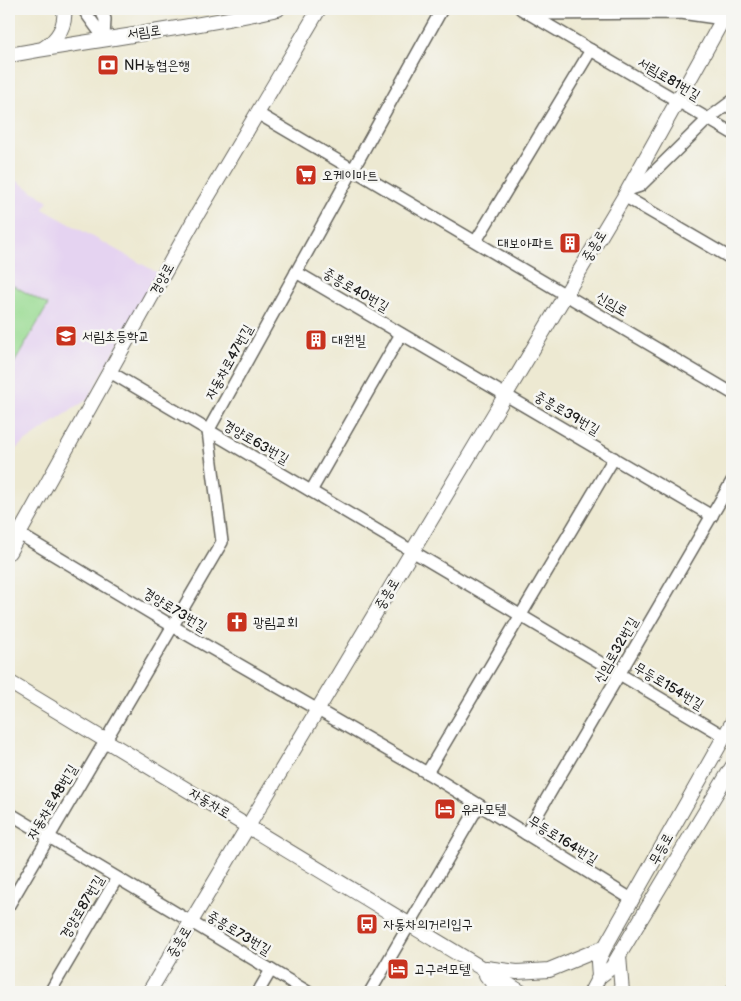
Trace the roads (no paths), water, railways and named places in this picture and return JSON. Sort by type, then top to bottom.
[{"type":"street","points":[[42,49],[56,39],[60,32],[65,16],[64,9]]},
{"type":"street","points":[[83,9],[104,38]]},
{"type":"street","points":[[100,9],[105,19],[104,38]]},
{"type":"street","name":"서림로","points":[[9,55],[104,38],[209,24],[278,9]]},
{"type":"street","name":"경양로","points":[[9,552],[194,220],[319,9]]},
{"type":"street","name":"자동차로47번길","points":[[208,430],[442,9]]},
{"type":"street","name":"중흥로","points":[[149,992],[626,193],[677,100],[727,17],[681,13],[526,11]]},
{"type":"street","name":"서림로81번길","points":[[526,11],[732,133]]},
{"type":"street","points":[[476,241],[591,50]]},
{"type":"street","points":[[626,193],[640,186],[708,119],[732,101]]},
{"type":"street","name":"신임로","points":[[257,113],[732,393]]},
{"type":"street","points":[[626,193],[728,256]]},
{"type":"street","name":"중흥로40번길","points":[[296,272],[506,395]]},
{"type":"street","points":[[311,491],[401,334]]},
{"type":"street","name":"경양로63번길","points":[[110,372],[412,551]]},
{"type":"street","name":"중흥로39번길","points":[[506,395],[712,516]]},
{"type":"street","points":[[107,740],[222,542],[208,430]]},
{"type":"street","points":[[427,773],[614,458]]},
{"type":"street","name":"신임로32번길","points":[[526,834],[732,482]]},
{"type":"street","name":"경양로73번길","points":[[19,534],[174,627],[318,709]]},
{"type":"street","name":"무등로154번길","points":[[412,551],[724,736]]},
{"type":"street","name":"자동차로","points":[[9,682],[521,992]]},
{"type":"street","name":"무등로164번길","points":[[318,709],[427,773],[633,900]]},
{"type":"street","name":"무등로","points":[[599,977],[598,962],[605,947],[732,723]]},
{"type":"street","name":"자동차로48번길","points":[[9,905],[107,740]]},
{"type":"street","name":"무등로","points":[[591,992],[599,977],[612,967],[732,767]]},
{"type":"street","points":[[370,992],[479,806]]},
{"type":"street","name":"경양로87번길","points":[[9,813],[191,922]]},
{"type":"street","name":"경양로87번길","points":[[50,992],[117,878]]},
{"type":"street","name":"중흥로73번길","points":[[191,922],[308,992]]},
{"type":"street","points":[[480,967],[517,972],[550,970],[605,947]]},
{"type":"street","points":[[619,955],[622,992]]},
{"type":"street","points":[[480,967],[500,992]]},
{"type":"street","name":"중흥로73번길","points":[[258,992],[271,970]]},
{"type":"place","name":"NH농협은행","points":[[108,65]]},
{"type":"place","name":"오케이마트","points":[[306,175]]},
{"type":"place","name":"대보아파트","points":[[570,243]]},
{"type":"place","name":"서림초등학교","points":[[66,336]]},
{"type":"place","name":"대원빌","points":[[316,340]]},
{"type":"place","name":"광림교회","points":[[237,622]]},
{"type":"place","name":"유라모텔","points":[[445,809]]},
{"type":"place","name":"자동차의거리입구","points":[[367,924]]},
{"type":"place","name":"고구려모텔","points":[[398,969]]}]
